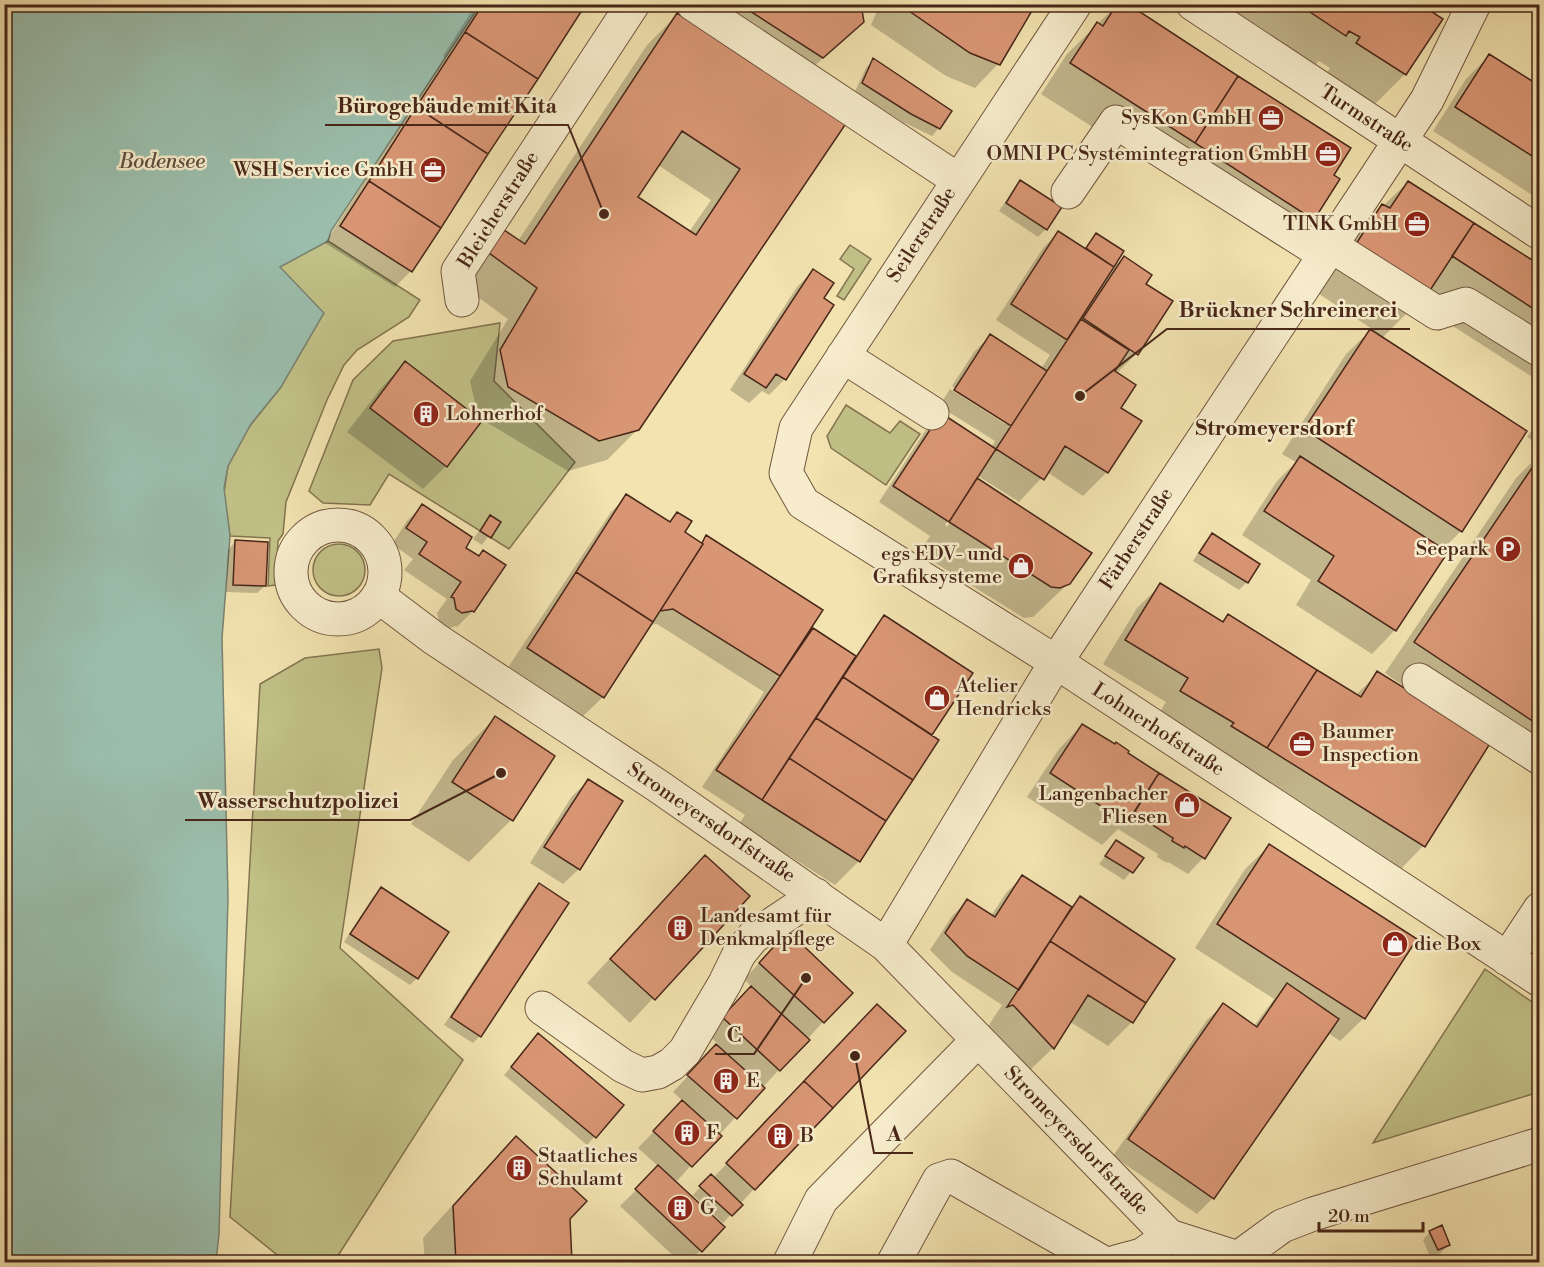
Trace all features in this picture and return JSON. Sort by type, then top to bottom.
[{"type":"street","name":"Bleicherstraße","points":[[462,300],[458,271],[633,4]]},
{"type":"street","points":[[693,4],[958,180]]},
{"type":"street","name":"Seilerstraße","points":[[786,473],[796,428],[1075,4]]},
{"type":"street","name":"Turmstraße","points":[[1193,4],[1539,232]]},
{"type":"street","name":"Färberstraße","points":[[886,945],[1056,662],[1426,100],[1474,4]]},
{"type":"street","points":[[1068,192],[1116,122],[1437,313],[1466,304],[1539,350]]},
{"type":"street","points":[[843,356],[932,413]]},
{"type":"street","name":"Lohnerhofstraße","points":[[786,473],[803,503],[1056,662],[1539,980]]},
{"type":"street","name":"Stromeyersdorfstraße","points":[[378,596],[435,639],[658,786],[886,945],[1168,1236],[1238,1261]]},
{"type":"street","points":[[1419,680],[1539,758]]},
{"type":"street","points":[[542,1008],[623,1066],[642,1075],[658,1072],[672,1064],[685,1051],[704,1021],[739,954],[753,937],[816,895]]},
{"type":"street","points":[[1507,959],[1539,909]]},
{"type":"street","points":[[790,1263],[821,1200],[977,1041]]},
{"type":"street","points":[[1238,1261],[1282,1226],[1539,1144]]},
{"type":"street","points":[[894,1263],[939,1180],[951,1176],[1102,1263]]},
{"type":"street","points":[[1116,1263],[1142,1255],[1168,1236]]},
{"type":"green space","points":[[328,241],[420,300],[409,317],[357,350],[344,365],[327,400],[286,502],[283,534],[278,541],[276,585],[268,586],[270,538],[230,536],[224,493],[228,466],[249,427],[281,387],[279,267]]},
{"type":"green space","points":[[850,245],[871,259],[844,300],[837,296],[854,269],[840,259]]},
{"type":"green space","points":[[500,323],[494,381],[575,462],[509,549],[389,474],[370,505],[323,503],[309,491],[353,380],[393,341]]},
{"type":"green space","points":[[846,405],[890,433],[900,421],[920,434],[886,485],[831,448],[827,436]]},
{"type":"green space","points":[[339,544],[349,546],[357,552],[363,560],[365,570],[363,580],[357,588],[349,594],[339,596],[329,594],[321,588],[315,580],[313,570],[315,560],[321,552],[329,546]]},
{"type":"green space","points":[[379,649],[382,668],[340,948],[463,1060],[334,1262],[286,1262],[230,1217],[260,684],[305,658]]},
{"type":"green space","points":[[1485,969],[1539,1007],[1539,1092],[1373,1143]]},
{"type":"water","name":"Bodensee","points":[[5,4],[480,5],[331,231],[328,241],[280,267],[324,313],[281,387],[251,424],[228,466],[224,488],[230,536],[222,638],[228,897],[219,1234],[216,1262],[5,1262]]},
{"type":"building","points":[[483,4],[586,4],[538,79],[465,32]]},
{"type":"building","points":[[739,4],[861,4],[864,22],[823,58]]},
{"type":"building","points":[[899,4],[1036,4],[1000,65],[970,53]]},
{"type":"building","points":[[1117,4],[1128,4],[1238,76],[1195,143],[1070,63],[1097,22],[1103,26]]},
{"type":"building","points":[[1311,4],[1420,4],[1443,19],[1406,75],[1356,43],[1360,37],[1349,31],[1346,36],[1307,10]]},
{"type":"building","points":[[677,13],[847,122],[639,430],[599,441],[508,387],[500,350],[537,288],[489,253],[504,230],[525,244]],"holes":[[[682,131],[740,169],[696,235],[638,197]]]},
{"type":"building","points":[[465,32],[538,79],[488,154],[416,107]]},
{"type":"building","points":[[1489,54],[1540,86],[1540,161],[1455,107]]},
{"type":"building","points":[[873,58],[952,111],[940,129],[911,114],[862,83]]},
{"type":"building","points":[[1238,76],[1351,148],[1334,175],[1340,179],[1314,220],[1195,143]]},
{"type":"building","points":[[416,107],[488,154],[441,228],[369,181]]},
{"type":"building","points":[[1020,180],[1062,207],[1047,230],[1006,203]]},
{"type":"building","points":[[369,181],[441,228],[412,272],[340,226]]},
{"type":"building","points":[[1408,181],[1474,223],[1427,295],[1354,247],[1382,204],[1390,208]]},
{"type":"building","points":[[1474,223],[1540,265],[1540,313],[1452,256]]},
{"type":"building","points":[[1058,231],[1114,267],[1067,340],[1011,304]]},
{"type":"building","points":[[1096,233],[1124,251],[1114,267],[1086,248]]},
{"type":"building","points":[[1124,256],[1152,275],[1146,284],[1173,301],[1138,355],[1083,318]]},
{"type":"building","points":[[813,269],[834,283],[824,298],[834,305],[786,380],[776,374],[766,388],[744,374]]},
{"type":"building","points":[[1081,319],[1129,350],[1115,371],[1136,385],[1121,408],[1142,421],[1108,473],[1065,446],[1044,480],[996,449]]},
{"type":"building","points":[[1370,329],[1527,431],[1462,532],[1304,429]]},
{"type":"building","points":[[990,334],[1047,371],[1011,426],[954,390]]},
{"type":"building","name":"Lohnerhof","points":[[405,361],[482,421],[447,467],[370,408]]},
{"type":"building","points":[[941,413],[996,449],[949,522],[893,486]]},
{"type":"building","points":[[1300,456],[1448,552],[1396,631],[1318,581],[1334,556],[1264,511]]},
{"type":"building","name":"Seepark","points":[[1540,456],[1540,726],[1414,642]]},
{"type":"building","points":[[977,478],[1092,553],[1070,584],[1060,588],[1051,587],[949,522]]},
{"type":"building","points":[[626,494],[670,522],[677,512],[692,521],[685,532],[703,544],[653,622],[576,572]]},
{"type":"building","points":[[422,504],[472,537],[466,548],[479,556],[483,550],[506,565],[474,612],[462,613],[456,609],[454,598],[451,597],[461,582],[419,554],[427,542],[406,528]]},
{"type":"building","points":[[490,515],[501,522],[491,538],[480,531]]},
{"type":"building","points":[[1212,533],[1260,564],[1248,583],[1199,553]]},
{"type":"building","points":[[706,535],[823,610],[780,676],[673,609],[660,611],[703,544]]},
{"type":"building","points":[[235,540],[268,542],[266,586],[233,585]]},
{"type":"building","points":[[576,572],[653,622],[604,698],[527,648]]},
{"type":"building","points":[[1160,583],[1223,622],[1228,614],[1317,670],[1267,748],[1231,726],[1234,723],[1180,691],[1188,678],[1125,640]]},
{"type":"building","points":[[884,615],[973,673],[932,735],[843,677]]},
{"type":"building","points":[[813,628],[856,656],[762,800],[716,770]]},
{"type":"building","points":[[1317,670],[1361,697],[1377,671],[1491,742],[1425,847],[1267,748]]},
{"type":"building","points":[[843,677],[939,740],[913,780],[816,718]]},
{"type":"building","points":[[495,716],[555,756],[513,821],[452,782]]},
{"type":"building","points":[[816,718],[913,780],[886,821],[789,758]]},
{"type":"building","points":[[1082,724],[1115,744],[1116,742],[1129,751],[1128,753],[1159,773],[1127,823],[1050,773]]},
{"type":"building","points":[[789,758],[886,821],[860,862],[762,800]]},
{"type":"building","points":[[1159,773],[1231,818],[1205,859],[1185,846],[1184,848],[1172,841],[1173,838],[1134,813]]},
{"type":"building","points":[[588,779],[623,801],[580,870],[544,847]]},
{"type":"building","points":[[1116,840],[1144,858],[1133,873],[1105,856]]},
{"type":"building","points":[[1269,844],[1417,939],[1365,1019],[1217,924]]},
{"type":"building","name":"Landesamt für Denkmalpflege","points":[[705,855],[750,896],[655,1000],[610,959]]},
{"type":"building","points":[[1022,875],[1072,907],[1019,990],[967,956],[945,933],[967,899],[995,917]]},
{"type":"building","points":[[539,883],[569,903],[481,1037],[451,1017]]},
{"type":"building","points":[[381,887],[449,932],[418,979],[350,934]]},
{"type":"building","points":[[1080,896],[1175,959],[1146,1003],[1050,941]]},
{"type":"building","points":[[788,931],[853,993],[824,1023],[759,963]]},
{"type":"building","points":[[1050,941],[1146,1003],[1133,1023],[1088,995],[1054,1049],[1013,1005],[1007,1007]]},
{"type":"building","points":[[1287,983],[1339,1019],[1214,1199],[1128,1139],[1223,1003],[1257,1027]]},
{"type":"building","points":[[751,986],[810,1040],[780,1071],[722,1017]]},
{"type":"building","points":[[877,1004],[906,1031],[833,1108],[804,1081]]},
{"type":"building","points":[[538,1033],[624,1105],[596,1138],[511,1067]]},
{"type":"building","name":"E","points":[[716,1044],[765,1088],[737,1119],[687,1075]]},
{"type":"building","name":"B","points":[[804,1081],[833,1108],[755,1190],[726,1163]]},
{"type":"building","name":"F","points":[[682,1100],[722,1136],[692,1167],[653,1131]]},
{"type":"building","name":"Staatliches Schulamt","points":[[516,1136],[587,1201],[570,1219],[572,1262],[456,1262],[453,1206]]},
{"type":"building","name":"G","points":[[658,1165],[725,1227],[702,1252],[635,1189]]},
{"type":"building","points":[[711,1174],[743,1205],[732,1216],[699,1186]]},
{"type":"building","points":[[1442,1225],[1450,1245],[1438,1250],[1429,1231]]},
{"type":"place","name":"SysKon GmbH","points":[[1271,118]]},
{"type":"place","name":"OMNI PC Systemintegration GmbH","points":[[1328,154]]},
{"type":"place","name":"WSH Service GmbH","points":[[433,170]]},
{"type":"place","name":"Bürogebäude mit Kita","points":[[604,214]]},
{"type":"place","name":"TINK GmbH","points":[[1417,224]]},
{"type":"place","name":"Brückner Schreinerei","points":[[1080,396]]},
{"type":"place","name":"Lohnerhof","points":[[426,414]]},
{"type":"place","name":"Seepark","points":[[1508,549]]},
{"type":"place","name":"egs EDV- und Grafiksysteme","points":[[1021,566]]},
{"type":"place","name":"Atelier Hendricks","points":[[937,698]]},
{"type":"place","name":"Baumer Inspection","points":[[1302,744]]},
{"type":"place","name":"Wasserschutzpolizei","points":[[501,773]]},
{"type":"place","name":"Langenbacher Fliesen","points":[[1187,805]]},
{"type":"place","name":"Landesamt für Denkmalpflege","points":[[680,928]]},
{"type":"place","name":"die Box","points":[[1395,944]]},
{"type":"place","name":"C","points":[[806,978]]},
{"type":"place","name":"A","points":[[855,1056]]},
{"type":"place","name":"E","points":[[726,1081]]},
{"type":"place","name":"F","points":[[687,1133]]},
{"type":"place","name":"B","points":[[780,1136]]},
{"type":"place","name":"Staatliches Schulamt","points":[[519,1168]]},
{"type":"place","name":"G","points":[[680,1208]]},
{"type":"district","name":"Stromeyersdorf","points":[[1274,429]]}]
